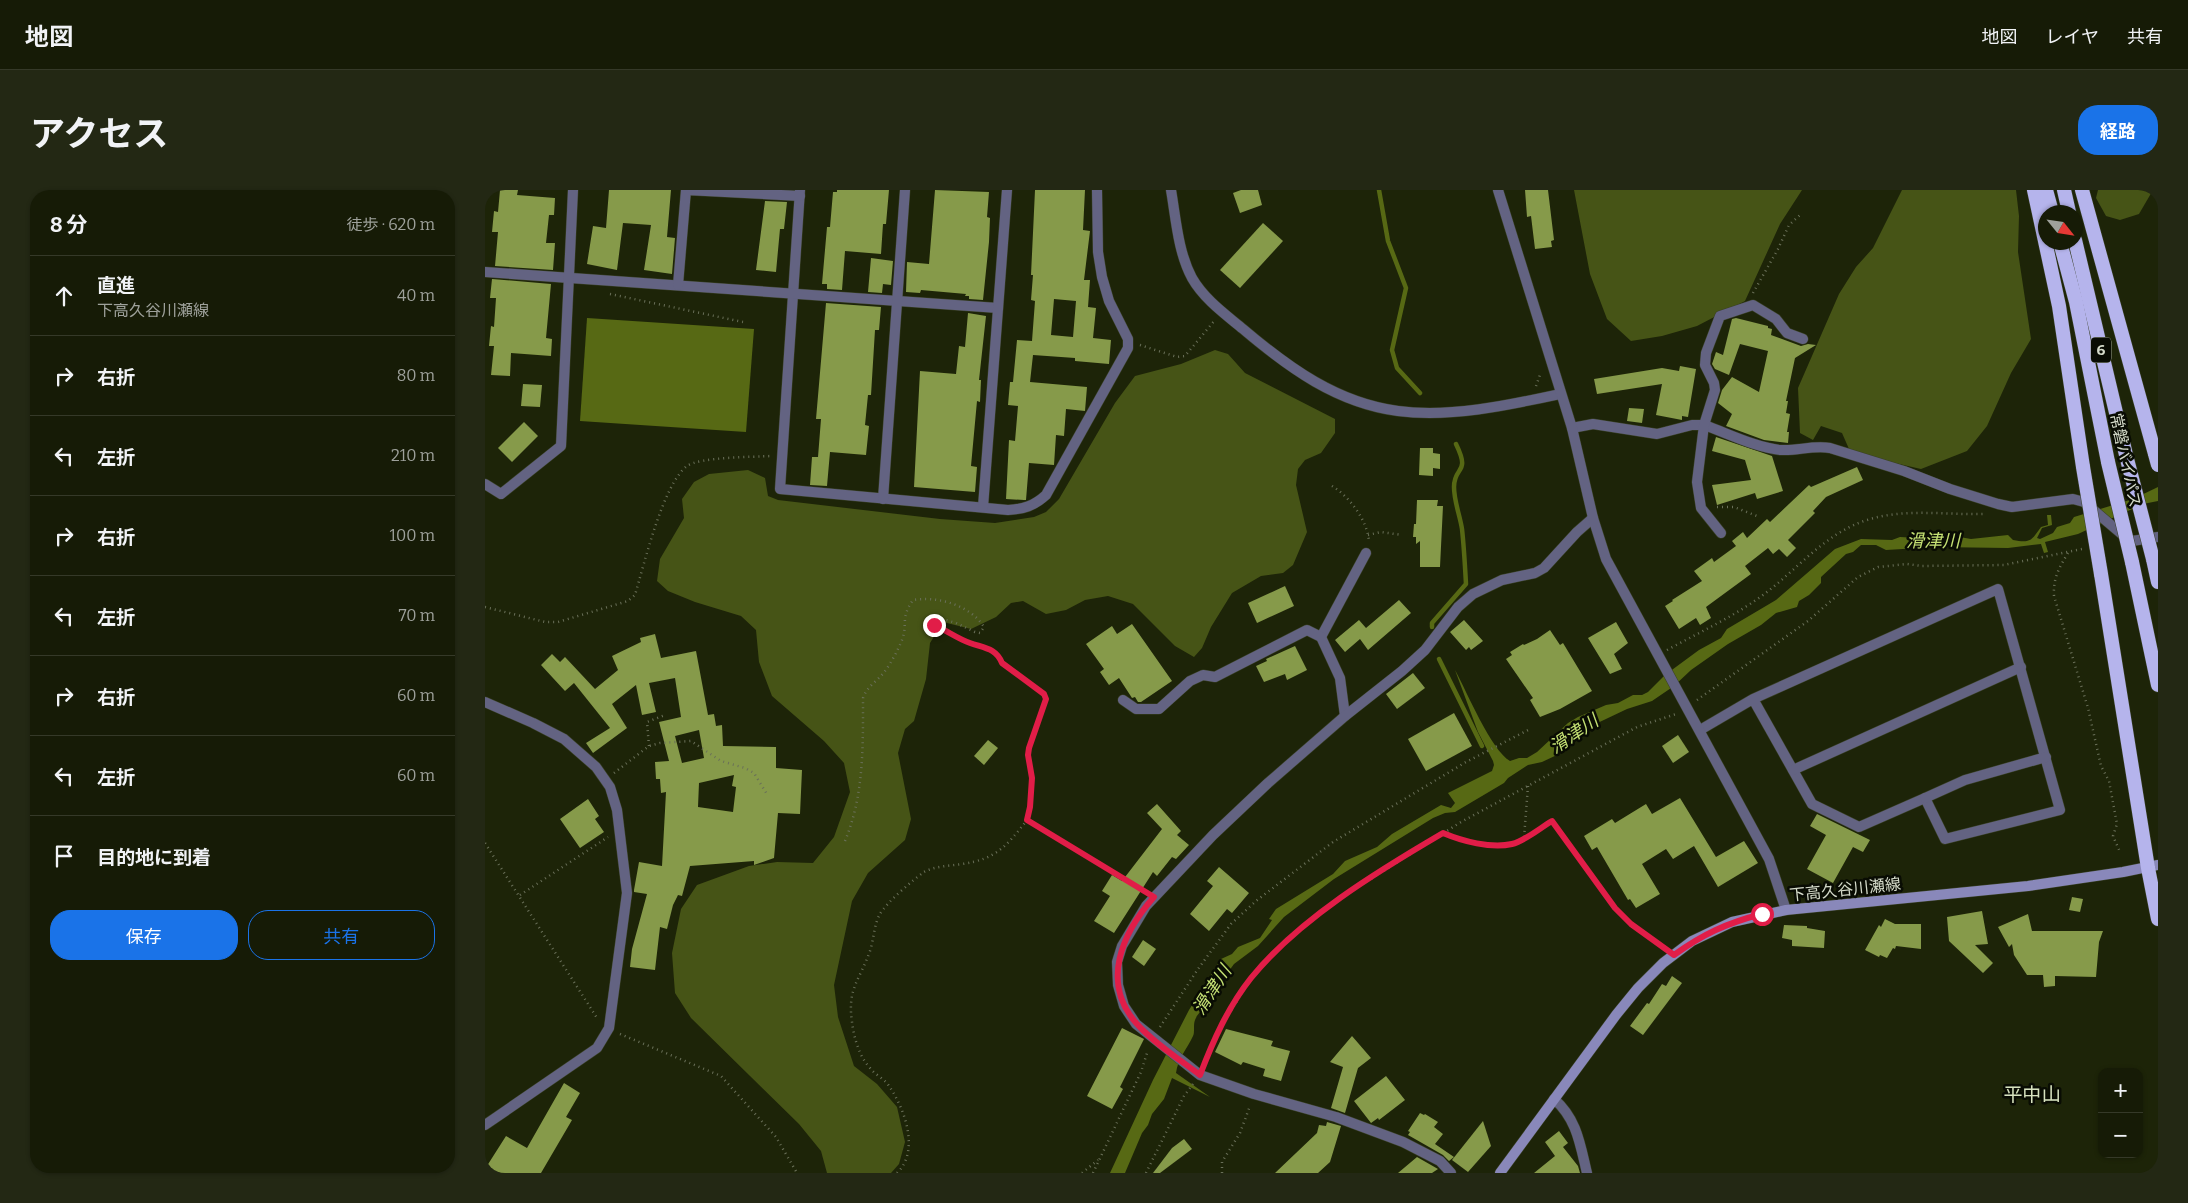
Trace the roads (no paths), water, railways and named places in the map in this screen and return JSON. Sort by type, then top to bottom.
[{"type":"highway","points":[[2033,190],[2059,306],[2083,467],[2153,866],[2158,919]]},
{"type":"highway","points":[[2046,190],[2050,205]]},
{"type":"highway","points":[[2064,190],[2067,205]]},
{"type":"highway","points":[[2082,190],[2156,460]]},
{"type":"highway","name":"常磐バイパス","points":[[2062,250],[2076,302],[2108,462],[2158,685]]},
{"type":"highway","name":"常磐バイパス","points":[[2077,250],[2158,582]]},
{"type":"main road","name":"下高久谷川瀬線","points":[[1500,1173],[1627,1002],[1663,963],[1692,941],[1732,922],[1786,910],[2028,886],[2153,866]]},
{"type":"street","points":[[485,484],[501,494],[561,446],[573,190]]},
{"type":"street","points":[[678,285],[686,190],[800,193],[780,489],[1008,510],[1024,508],[1036,504],[1046,495],[1128,348],[1129,339],[1109,301],[1102,277],[1098,252],[1097,190]]},
{"type":"street","points":[[883,499],[905,190]]},
{"type":"street","points":[[983,507],[1007,190]]},
{"type":"street","points":[[1171,190],[1181,247],[1192,278],[1205,296],[1285,364],[1319,384],[1359,402],[1398,411],[1431,413],[1517,404],[1560,394]]},
{"type":"street","points":[[1498,190],[1572,428],[1593,518],[1606,559],[1769,859],[1786,910]]},
{"type":"street","points":[[485,272],[998,308]]},
{"type":"street","points":[[1721,533],[1701,508],[1697,482],[1704,425],[1715,390],[1705,365],[1706,352],[1720,316],[1747,306],[1757,306],[1776,319],[1787,333],[1803,339]]},
{"type":"street","points":[[1572,428],[1593,424],[1657,434],[1692,424],[1704,425],[1771,449],[1789,450],[1818,446],[1830,448],[1904,471],[1949,489],[2012,507],[2073,499],[2079,500],[2085,502],[2124,536],[2132,540],[2158,537]]},
{"type":"street","points":[[1451,1173],[1440,1161],[1403,1142],[1336,1118],[1254,1094],[1198,1074],[1137,1024],[1124,1006],[1118,985],[1117,962],[1122,946],[1146,906],[1227,822],[1345,716],[1402,671],[1425,650],[1458,607],[1473,594],[1502,580],[1535,573],[1544,568],[1577,532],[1593,518]]},
{"type":"street","points":[[1321,637],[1366,553]]},
{"type":"street","points":[[1700,730],[1753,699],[1998,589],[2060,810],[1945,839],[1925,798]]},
{"type":"street","points":[[1123,700],[1136,709],[1159,709],[1190,681],[1203,675],[1215,676],[1307,630],[1321,637],[1340,678],[1345,716]]},
{"type":"street","points":[[1793,770],[2021,667]]},
{"type":"street","points":[[1753,699],[1812,804],[1859,828],[1965,780],[2046,758]]},
{"type":"street","points":[[485,702],[564,739],[597,767],[610,787],[617,810],[627,893],[609,1028],[597,1048],[485,1125]]},
{"type":"street","points":[[1554,1099],[1567,1111],[1579,1141],[1587,1173]]},
{"type":"water","points":[[587,318],[754,329],[746,432],[580,421]]},
{"type":"water","name":"滑津川","points":[[2158,487],[2158,501],[2143,504],[2078,534],[2045,542],[2048,552],[2044,553],[2041,544],[2008,548],[1936,547],[1886,550],[1876,545],[1861,545],[1853,552],[1846,554],[1821,577],[1821,583],[1809,595],[1799,601],[1797,607],[1776,613],[1761,625],[1728,644],[1652,701],[1627,709],[1587,728],[1577,734],[1570,745],[1563,748],[1559,754],[1542,762],[1528,765],[1508,778],[1504,783],[1455,812],[1445,813],[1433,818],[1334,879],[1284,917],[1258,946],[1234,964],[1212,994],[1208,1005],[1197,1016],[1194,1022],[1193,1036],[1181,1058],[1176,1073],[1210,1097],[1172,1078],[1164,1099],[1152,1114],[1148,1125],[1142,1133],[1125,1173],[1110,1173],[1153,1080],[1189,1010],[1221,959],[1232,954],[1238,947],[1260,938],[1272,920],[1269,919],[1276,909],[1333,874],[1345,861],[1377,847],[1392,834],[1441,805],[1451,808],[1455,803],[1448,793],[1492,771],[1493,761],[1478,732],[1455,670],[1487,733],[1503,755],[1510,761],[1527,758],[1537,752],[1568,723],[1578,717],[1606,705],[1618,703],[1633,695],[1642,695],[1648,692],[1665,675],[1699,650],[1721,638],[1727,629],[1776,600],[1835,549],[1861,539],[1892,540],[1900,537],[1934,539],[1948,535],[1971,539],[2008,535],[2013,540],[2028,541],[2041,527],[2048,525],[2047,515],[2051,515],[2052,525],[2042,528],[2037,538],[2040,539],[2053,533],[2057,527],[2070,523],[2074,517],[2133,499]]},
{"type":"waterway","points":[[1379,190],[1388,241],[1406,288],[1392,350],[1397,368],[1420,393]]},
{"type":"waterway","points":[[1432,627],[1432,623],[1466,584],[1462,529],[1454,492],[1456,475],[1462,465],[1456,444]]},
{"type":"waterway","points":[[1439,659],[1482,746]]},
{"type":"district","name":"平中山","points":[[2032,1094]]}]
